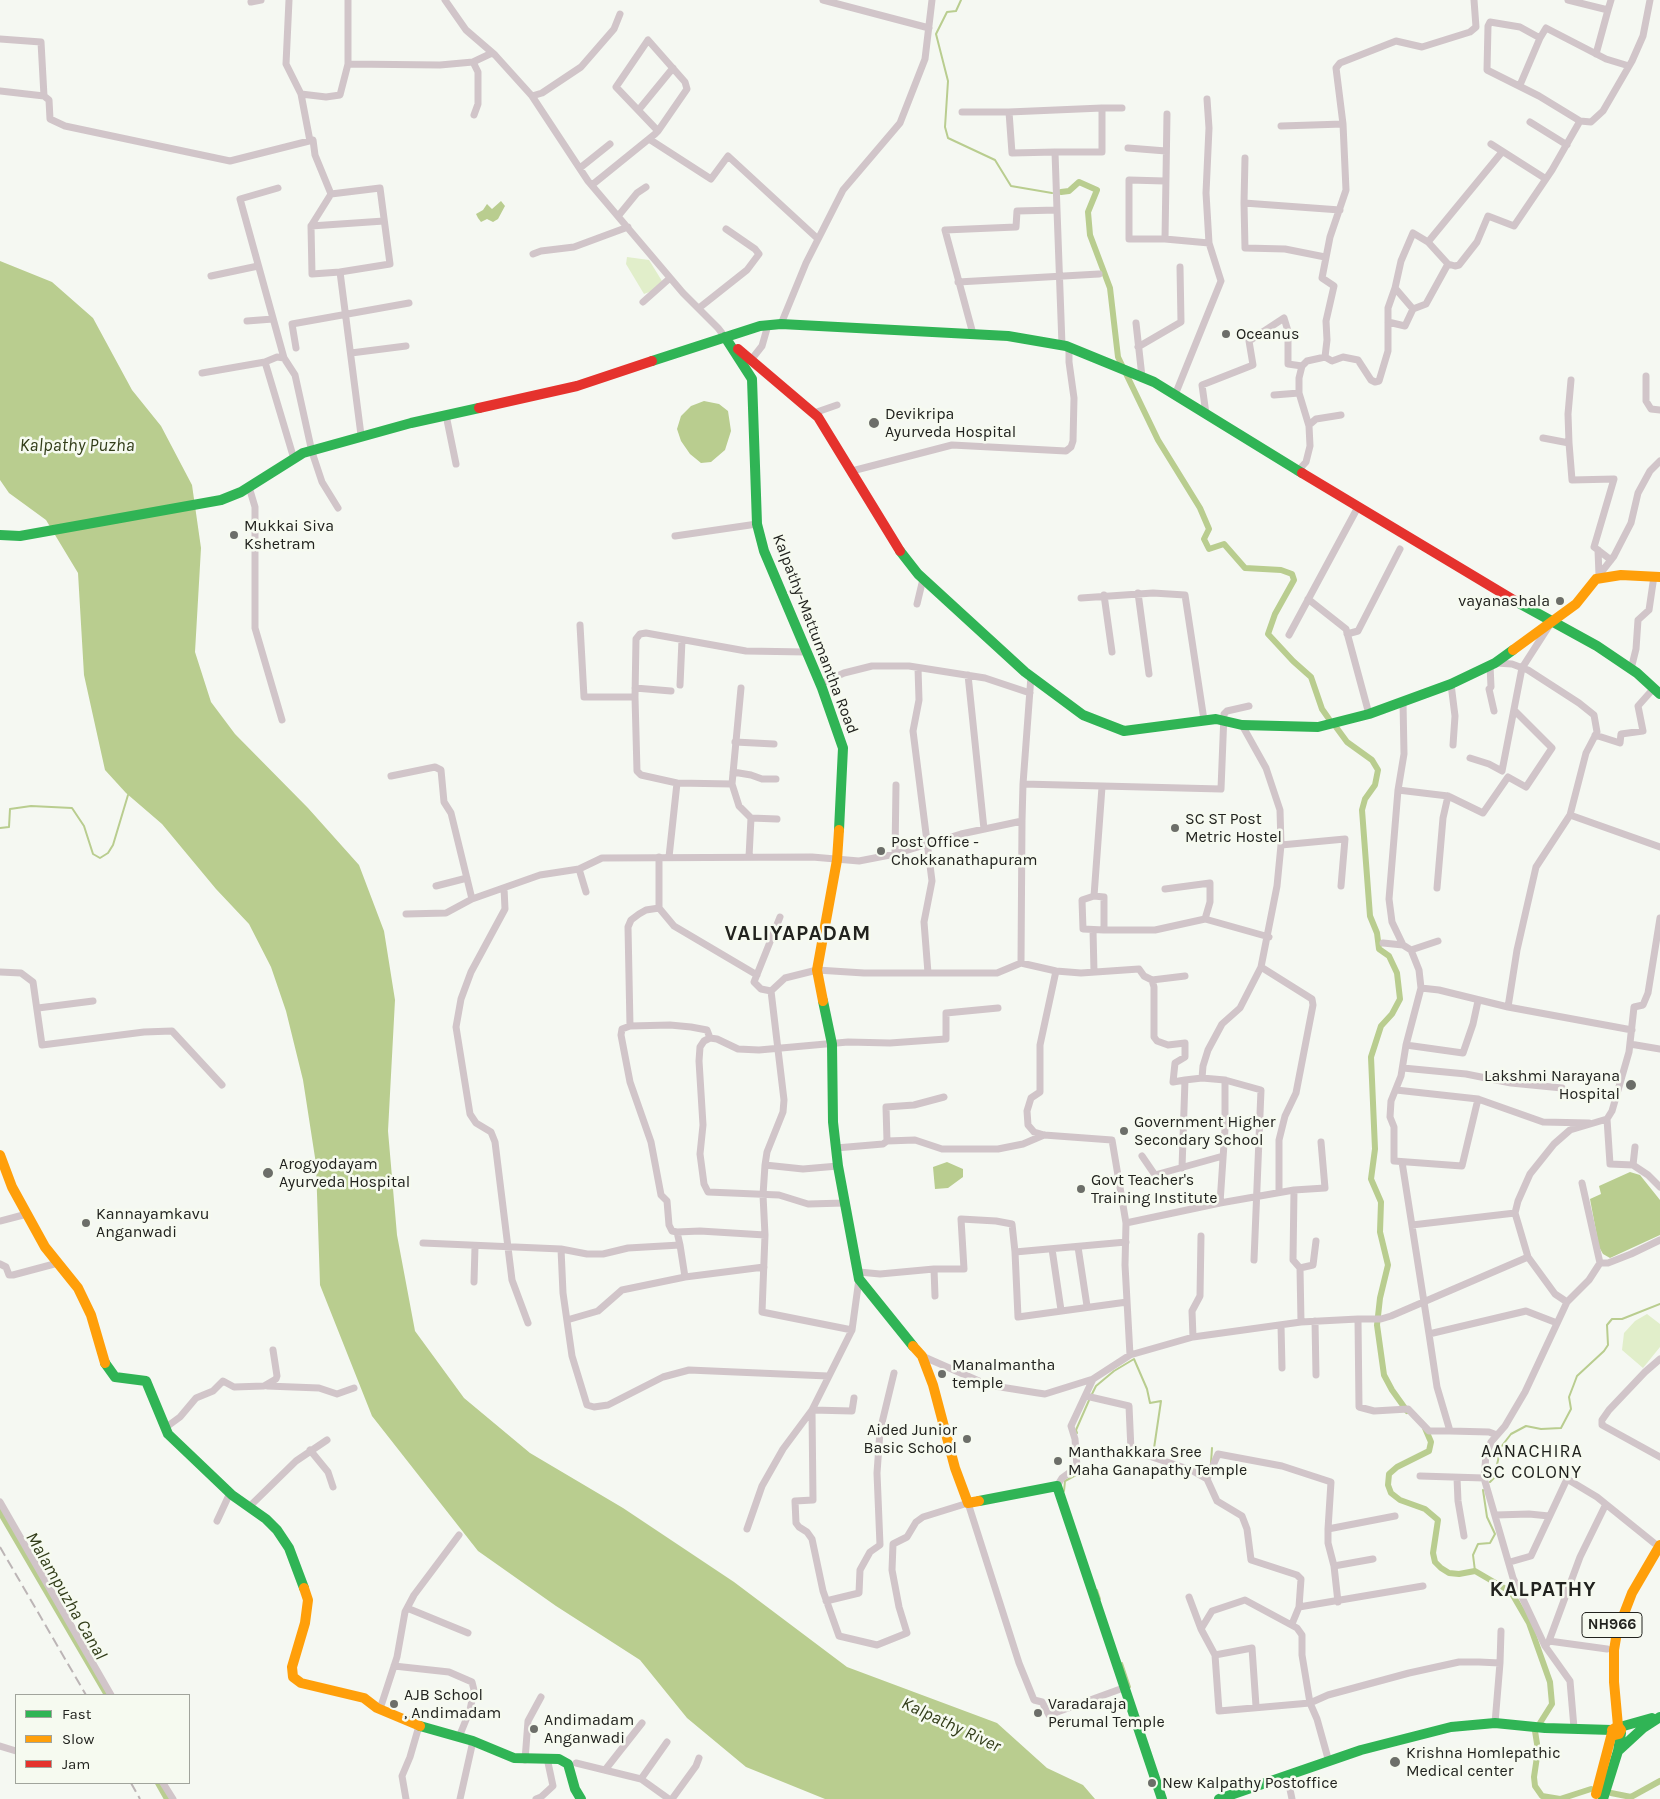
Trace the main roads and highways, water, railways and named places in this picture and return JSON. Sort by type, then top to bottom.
[{"type":"main road","points":[[0,535],[20,536],[221,500],[249,487],[303,453],[312,452],[361,435],[577,386],[725,337],[768,325],[781,324],[1008,336],[1065,346],[1141,376],[1206,414],[1297,472],[1551,622],[1596,646],[1631,669],[1657,691]]},
{"type":"main road","points":[[725,337],[814,413],[852,470],[896,545],[923,579],[1031,676],[1083,715],[1124,731],[1204,720],[1242,725],[1318,726],[1369,714],[1451,684],[1492,664],[1576,604],[1598,577],[1621,575],[1657,576]]},
{"type":"main road","name":"Kalpathy-Mattumantha Road","points":[[725,337],[746,366],[752,379],[757,524],[764,551],[820,684],[843,748],[843,784],[837,860],[817,970],[832,1044],[833,1122],[838,1166],[859,1276],[890,1321],[922,1356],[933,1386],[955,1468],[968,1503],[1057,1486],[1162,1799]]},
{"type":"main road","points":[[0,1155],[12,1188],[46,1247],[78,1288],[92,1315],[106,1367],[115,1377],[146,1381],[168,1434],[184,1452],[230,1493],[277,1530],[289,1548],[308,1600],[305,1623],[292,1666],[294,1677],[301,1683],[364,1698],[380,1709],[419,1726],[473,1740],[514,1758],[525,1760],[559,1759],[568,1764],[575,1789],[581,1799]]},
{"type":"main road","name":"NH966","points":[[1594,1799],[1616,1730],[1606,1681],[1607,1649],[1611,1629],[1620,1604],[1658,1541]]},
{"type":"main road","name":"NH966","points":[[1603,1799],[1618,1751],[1614,1668],[1617,1632],[1632,1593],[1658,1541]]},
{"type":"main road","points":[[1219,1799],[1361,1750],[1451,1727],[1495,1723],[1545,1728],[1616,1730],[1660,1716]]},
{"type":"main road","points":[[1618,1751],[1642,1728],[1660,1716]]},
{"type":"water","points":[[501,201],[505,206],[498,219],[493,222],[487,219],[481,222],[476,214],[483,210],[487,204],[492,209]]},
{"type":"water","name":"Kalpathy Puzha","points":[[0,261],[52,282],[93,318],[132,390],[161,426],[192,485],[201,548],[195,652],[211,702],[235,734],[308,808],[359,865],[384,931],[395,1000],[388,1131],[397,1235],[415,1331],[464,1398],[530,1453],[623,1508],[734,1582],[847,1667],[997,1723],[1047,1768],[1083,1785],[1095,1799],[825,1799],[746,1767],[687,1718],[640,1660],[556,1606],[478,1551],[372,1416],[320,1285],[316,1164],[303,1080],[286,1011],[271,967],[249,924],[216,889],[162,824],[126,793],[105,770],[84,675],[78,573],[46,520],[9,493],[0,480]]},
{"type":"water","points":[[704,401],[719,404],[728,411],[731,431],[725,450],[711,462],[701,463],[690,454],[681,441],[677,429],[681,416],[691,406]]},
{"type":"water","points":[[947,1162],[963,1169],[963,1177],[948,1188],[935,1189],[933,1167]]},
{"type":"water","points":[[1630,1172],[1640,1175],[1660,1200],[1660,1235],[1610,1258],[1603,1254],[1599,1247],[1590,1199],[1601,1194],[1599,1186]]},
{"type":"waterway","points":[[961,0],[956,11],[947,12],[936,34],[948,81],[945,127],[948,138],[995,160],[1011,186],[1052,193]]},
{"type":"waterway","points":[[1061,192],[1069,191],[1079,182],[1097,190],[1088,212],[1090,235],[1110,288],[1118,357],[1158,440],[1200,508],[1209,529],[1204,539],[1209,549],[1224,544],[1245,568],[1281,570],[1292,574],[1294,580],[1275,614],[1268,634],[1311,677],[1322,709],[1329,719]]},
{"type":"waterway","points":[[1336,727],[1347,742],[1372,760],[1378,770],[1375,785],[1365,799],[1362,810],[1370,916],[1377,933],[1379,949],[1389,956],[1397,973],[1400,999],[1392,1014],[1381,1026],[1371,1057],[1375,1149],[1371,1179],[1381,1202],[1380,1232],[1388,1265],[1380,1298],[1377,1325],[1384,1375],[1407,1411]]},
{"type":"waterway","points":[[0,828],[9,827],[10,809],[31,806],[72,808],[84,826],[93,854],[100,858],[108,853],[113,845],[128,795]]},
{"type":"waterway","points":[[1490,1482],[1494,1478],[1501,1447],[1511,1434],[1526,1426],[1541,1429],[1561,1428],[1571,1409],[1569,1397],[1577,1376],[1608,1345],[1607,1325],[1612,1319],[1622,1319],[1660,1304]]},
{"type":"waterway","points":[[1092,1394],[1096,1386],[1114,1371],[1134,1359],[1147,1389],[1150,1403],[1161,1401],[1153,1455]]},
{"type":"waterway","points":[[1077,1433],[1076,1430],[1090,1398]]},
{"type":"waterway","points":[[1425,1428],[1431,1442],[1429,1451],[1397,1467],[1389,1474],[1388,1485],[1391,1493],[1400,1500],[1425,1509],[1438,1520],[1433,1553],[1435,1562],[1441,1568],[1449,1573],[1459,1574],[1475,1571],[1511,1592],[1529,1623],[1550,1682],[1552,1704],[1540,1723]]},
{"type":"waterway","points":[[1211,1463],[1212,1448]]},
{"type":"waterway","points":[[1064,1491],[1065,1481],[1076,1475],[1078,1470]]},
{"type":"waterway","points":[[1475,1571],[1473,1555],[1478,1544],[1490,1543],[1495,1534],[1487,1517],[1483,1490]]},
{"type":"waterway","name":"Malampuzha Canal","points":[[0,1512],[106,1694]]},
{"type":"waterway","points":[[1097,1590],[1100,1599]]},
{"type":"waterway","points":[[1122,1663],[1130,1687]]},
{"type":"waterway","points":[[1535,1731],[1538,1750],[1534,1777],[1535,1786],[1542,1796],[1560,1799],[1591,1789]]},
{"type":"waterway","points":[[1611,1793],[1631,1797],[1660,1781]]},
{"type":"waterway","name":"Malampuzha Canal","points":[[159,1784],[167,1799]]},
{"type":"railway","points":[[0,1547],[85,1694]]},
{"type":"railway","points":[[132,1784],[140,1799]]},
{"type":"place","name":"Oceanus","points":[[1226,334]]},
{"type":"place","name":"Devikripa Ayurveda Hospital","points":[[874,423]]},
{"type":"place","name":"Mukkai Siva Kshetram","points":[[234,535]]},
{"type":"place","name":"vayanashala","points":[[1560,601]]},
{"type":"place","name":"SC ST Post Metric Hostel","points":[[1175,828]]},
{"type":"place","name":"Post Office - Chokkanathapuram","points":[[881,851]]},
{"type":"place","name":"Lakshmi Narayana Hospital","points":[[1631,1085]]},
{"type":"place","name":"Government Higher Secondary School","points":[[1124,1131]]},
{"type":"place","name":"Arogyodayam Ayurveda Hospital","points":[[268,1173]]},
{"type":"place","name":"Govt Teacher's Training Institute","points":[[1081,1189]]},
{"type":"place","name":"Kannayamkavu Anganwadi","points":[[86,1223]]},
{"type":"place","name":"Manalmantha temple","points":[[942,1374]]},
{"type":"place","name":"Aided Junior Basic School","points":[[967,1439]]},
{"type":"place","name":"Manthakkara Sree Maha Ganapathy Temple","points":[[1058,1461]]},
{"type":"place","name":"AJB School , Andimadam","points":[[394,1704]]},
{"type":"place","name":"Varadaraja Perumal Temple","points":[[1038,1713]]},
{"type":"place","name":"Andimadam Anganwadi","points":[[534,1729]]},
{"type":"place","name":"Krishna Homlepathic Medical center","points":[[1395,1762]]},
{"type":"place","name":"New Kalpathy Postoffice","points":[[1152,1783]]},
{"type":"district","name":"VALIYAPADAM","points":[[798,934]]},
{"type":"district","name":"AANACHIRA SC COLONY","points":[[1532,1462]]},
{"type":"district","name":"KALPATHY","points":[[1543,1590]]},
{"type":"water label","name":"Kalpathy River","points":[[951,1725]]}]
